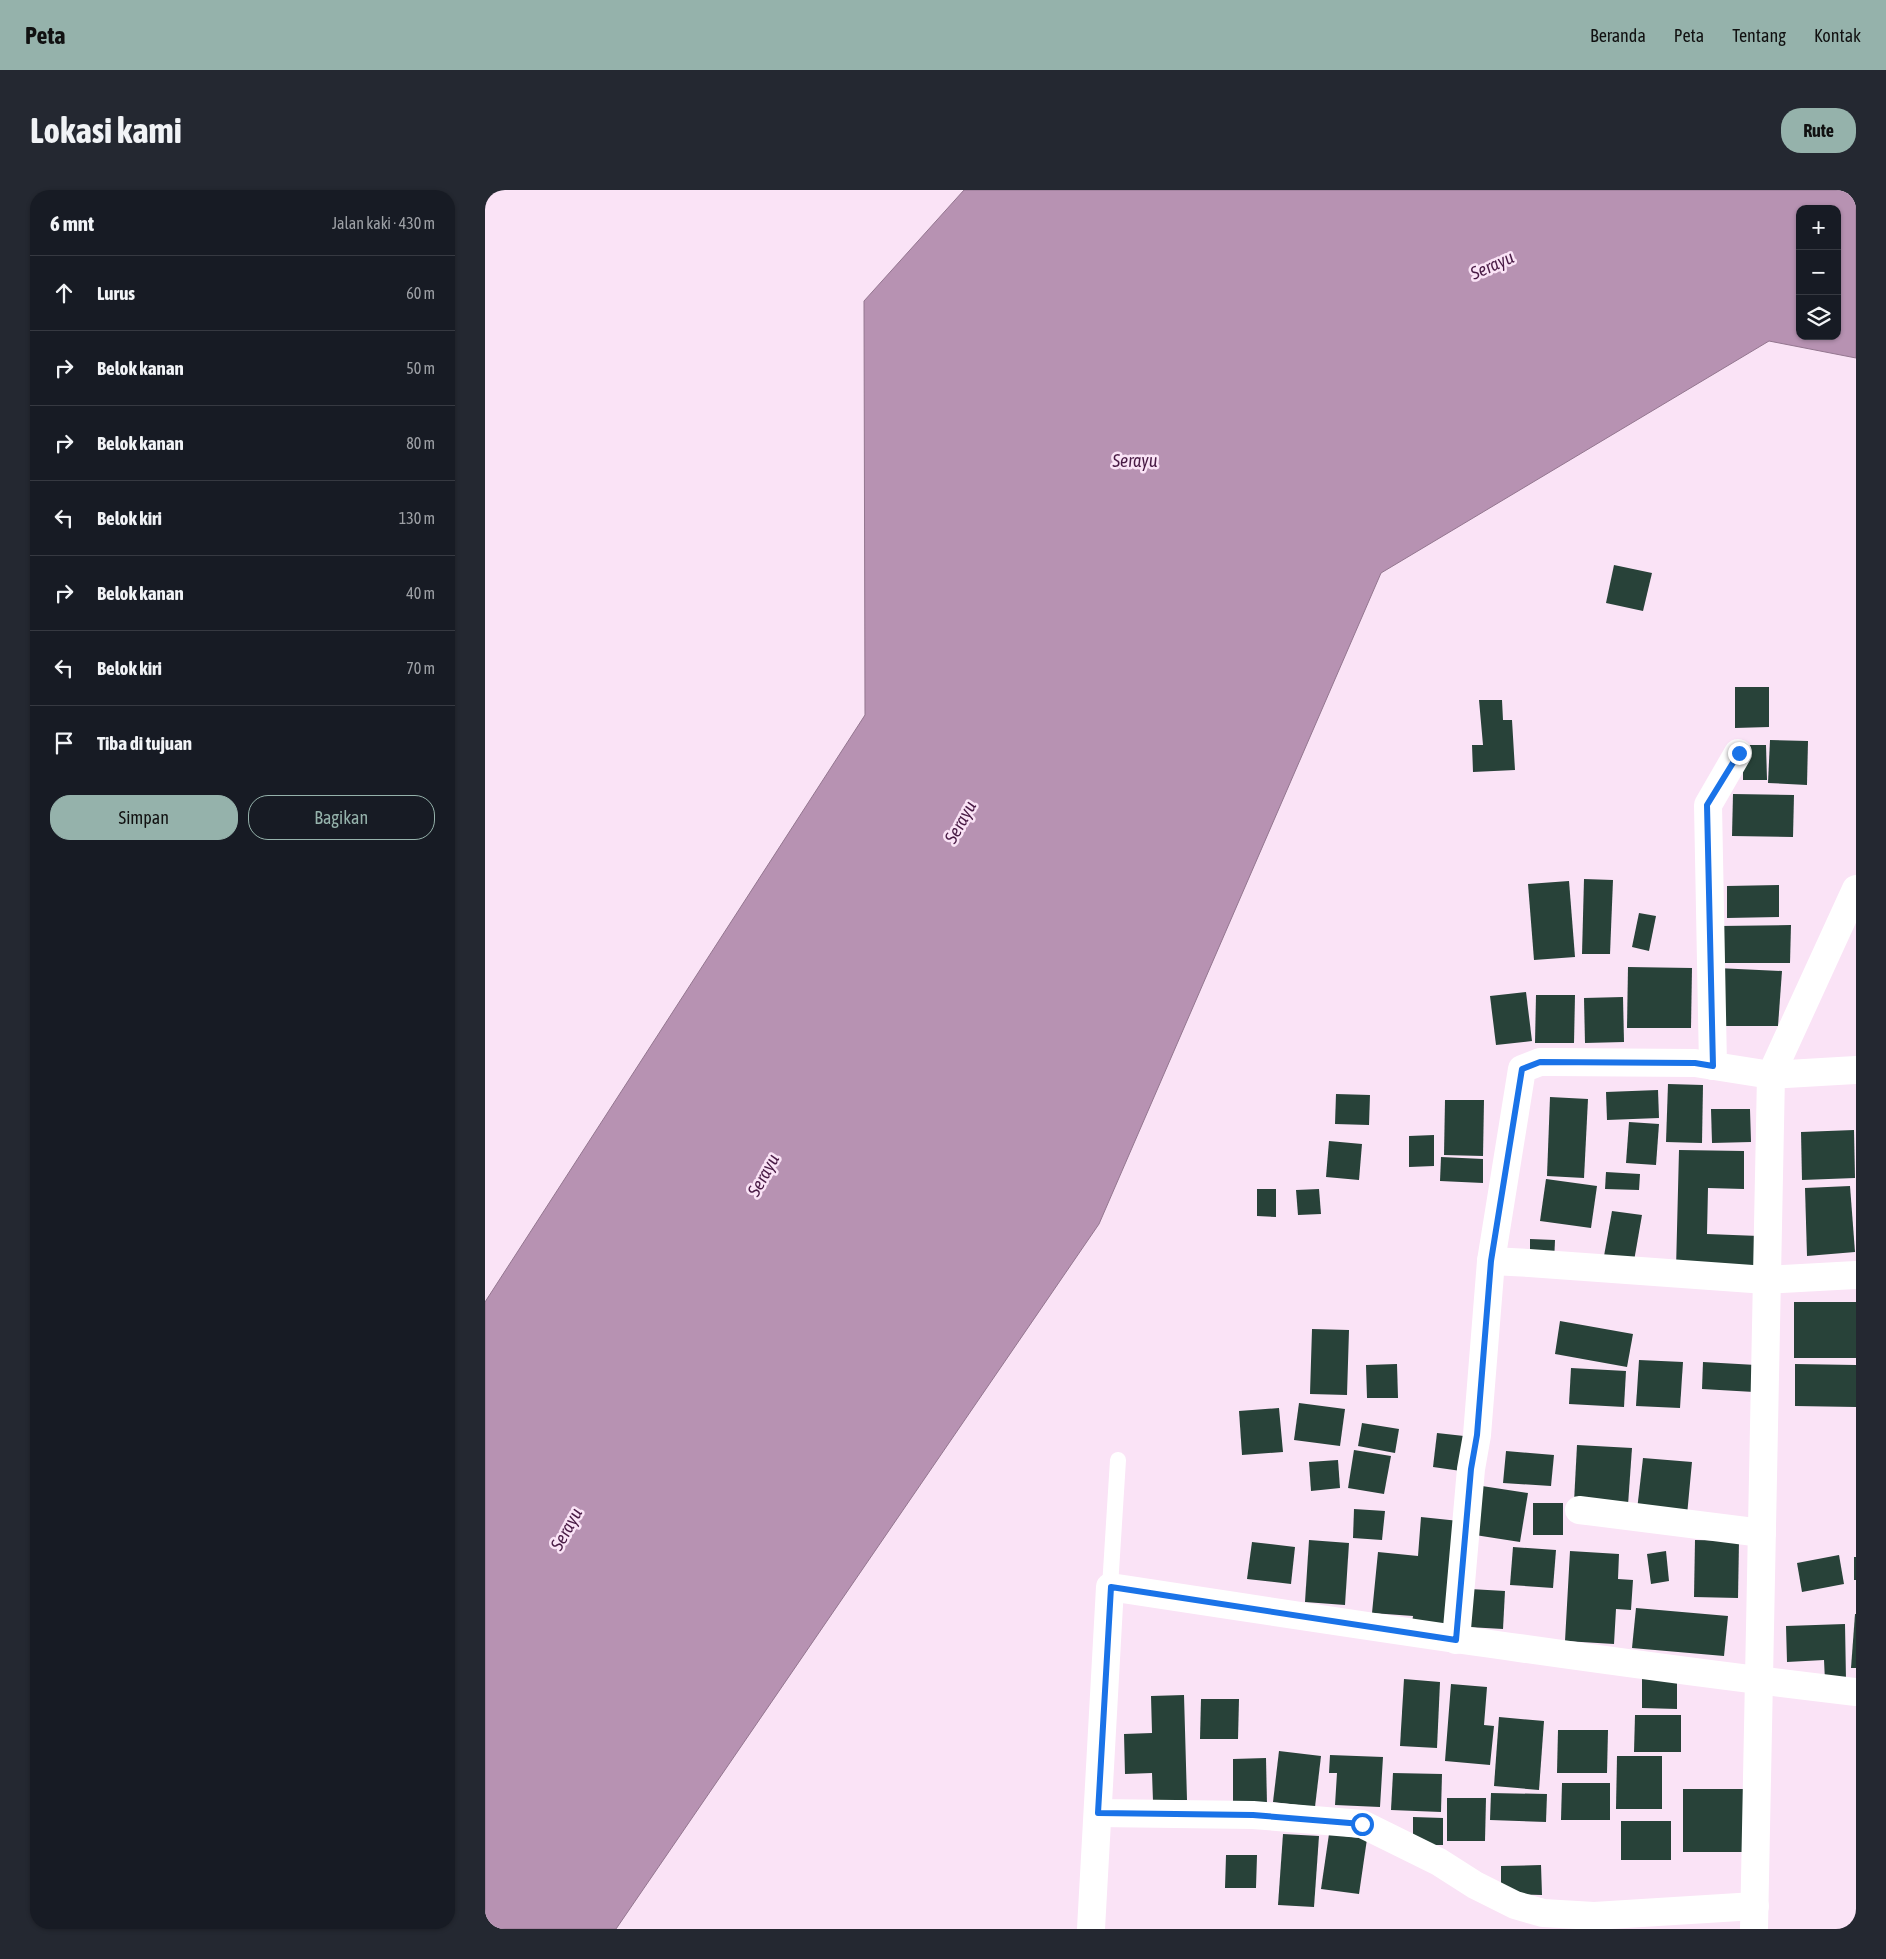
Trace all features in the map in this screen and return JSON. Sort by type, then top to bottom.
[{"type":"street","points":[[1713,1066],[1707,805],[1739,753]]},
{"type":"street","points":[[1098,1813],[1253,1815],[1362,1824],[1439,1862],[1475,1885],[1515,1905],[1543,1914],[1755,1918],[1771,1075],[1856,889]]},
{"type":"street","points":[[1456,1640],[1471,1469],[1477,1435],[1491,1261],[1522,1069],[1540,1062],[1695,1063],[1771,1075],[1856,1070]]},
{"type":"street","points":[[1491,1261],[1529,1262],[1766,1280],[1856,1275]]},
{"type":"street","points":[[1579,1510],[1761,1533]]},
{"type":"street","points":[[1091,1929],[1111,1587],[1456,1640],[1759,1681],[1856,1692]]},
{"type":"lane","points":[[1111,1587],[1118,1460]]},
{"type":"water","name":"Serayu","points":[[964,190],[1856,190],[1856,358],[1769,341],[1381,573],[1099,1224],[616,1929],[485,1929],[485,1302],[865,715],[864,301]]},
{"type":"building","points":[[1614,565],[1652,573],[1643,611],[1606,603]]},
{"type":"building","points":[[1735,687],[1769,687],[1769,727],[1735,728]]},
{"type":"building","points":[[1479,700],[1502,700],[1503,720],[1512,720],[1515,770],[1473,772],[1472,745],[1483,745]]},
{"type":"building","points":[[1770,740],[1808,741],[1807,785],[1768,783]]},
{"type":"building","points":[[1743,745],[1766,745],[1767,780],[1743,780]]},
{"type":"building","points":[[1733,794],[1794,795],[1793,837],[1732,836]]},
{"type":"building","points":[[1584,879],[1613,880],[1610,954],[1582,954]]},
{"type":"building","points":[[1569,881],[1575,957],[1534,960],[1528,884]]},
{"type":"building","points":[[1779,885],[1779,917],[1727,918],[1727,886]]},
{"type":"building","points":[[1639,913],[1656,916],[1649,951],[1632,947]]},
{"type":"building","points":[[1791,925],[1790,963],[1721,963],[1720,926]]},
{"type":"building","points":[[1628,967],[1692,968],[1691,1028],[1627,1028]]},
{"type":"building","points":[[1717,968],[1782,971],[1778,1026],[1715,1026]]},
{"type":"building","points":[[1526,992],[1532,1041],[1496,1045],[1490,996]]},
{"type":"building","points":[[1536,995],[1575,995],[1574,1043],[1535,1043]]},
{"type":"building","points":[[1623,997],[1624,1042],[1585,1043],[1584,998]]},
{"type":"building","points":[[1668,1084],[1703,1085],[1702,1143],[1666,1142]]},
{"type":"building","points":[[1658,1090],[1659,1118],[1607,1120],[1606,1092]]},
{"type":"building","points":[[1336,1094],[1370,1095],[1369,1125],[1335,1124]]},
{"type":"building","points":[[1550,1097],[1588,1099],[1584,1178],[1547,1176]]},
{"type":"building","points":[[1445,1100],[1484,1100],[1483,1156],[1444,1155]]},
{"type":"building","points":[[1711,1109],[1750,1109],[1751,1142],[1712,1143]]},
{"type":"building","points":[[1629,1122],[1659,1124],[1656,1165],[1626,1163]]},
{"type":"building","points":[[1854,1130],[1855,1178],[1802,1180],[1801,1132]]},
{"type":"building","points":[[1434,1135],[1434,1166],[1409,1167],[1409,1136]]},
{"type":"building","points":[[1329,1141],[1362,1144],[1359,1180],[1326,1177]]},
{"type":"building","points":[[1679,1150],[1744,1151],[1744,1189],[1708,1188],[1707,1234],[1759,1236],[1758,1270],[1676,1269]]},
{"type":"building","points":[[1441,1157],[1483,1159],[1483,1183],[1440,1181]]},
{"type":"building","points":[[1606,1172],[1640,1174],[1639,1190],[1605,1189]]},
{"type":"building","points":[[1546,1179],[1597,1186],[1591,1228],[1540,1221]]},
{"type":"building","points":[[1850,1186],[1855,1252],[1807,1256],[1805,1188]]},
{"type":"building","points":[[1257,1189],[1276,1189],[1276,1217],[1257,1216]]},
{"type":"building","points":[[1319,1189],[1321,1214],[1298,1215],[1296,1190]]},
{"type":"building","points":[[1612,1211],[1642,1215],[1634,1261],[1604,1256]]},
{"type":"building","points":[[1530,1239],[1555,1240],[1554,1263],[1530,1262]]},
{"type":"building","points":[[1794,1302],[1856,1302],[1856,1358],[1794,1358]]},
{"type":"building","points":[[1560,1321],[1633,1334],[1627,1367],[1555,1354]]},
{"type":"building","points":[[1312,1329],[1349,1330],[1347,1395],[1310,1394]]},
{"type":"building","points":[[1639,1360],[1683,1362],[1680,1408],[1636,1406]]},
{"type":"building","points":[[1703,1362],[1756,1365],[1754,1392],[1702,1389]]},
{"type":"building","points":[[1397,1364],[1398,1398],[1367,1398],[1366,1365]]},
{"type":"building","points":[[1795,1364],[1856,1365],[1856,1407],[1795,1406]]},
{"type":"building","points":[[1571,1368],[1626,1371],[1624,1407],[1569,1404]]},
{"type":"building","points":[[1299,1403],[1345,1409],[1340,1446],[1294,1440]]},
{"type":"building","points":[[1279,1408],[1283,1452],[1242,1455],[1239,1411]]},
{"type":"building","points":[[1362,1423],[1399,1429],[1395,1453],[1358,1446]]},
{"type":"building","points":[[1437,1433],[1473,1437],[1468,1472],[1433,1467]]},
{"type":"building","points":[[1577,1445],[1632,1448],[1628,1505],[1574,1502]]},
{"type":"building","points":[[1354,1450],[1391,1456],[1384,1494],[1348,1488]]},
{"type":"building","points":[[1506,1451],[1554,1455],[1551,1486],[1503,1483]]},
{"type":"building","points":[[1643,1458],[1692,1462],[1687,1515],[1637,1510]]},
{"type":"building","points":[[1338,1460],[1340,1488],[1311,1491],[1309,1462]]},
{"type":"building","points":[[1482,1486],[1528,1493],[1520,1542],[1475,1535]]},
{"type":"building","points":[[1533,1503],[1563,1503],[1563,1535],[1533,1535]]},
{"type":"building","points":[[1354,1509],[1385,1511],[1382,1540],[1353,1538]]},
{"type":"building","points":[[1421,1517],[1459,1521],[1449,1627],[1412,1623],[1413,1616],[1372,1613],[1378,1552],[1418,1556]]},
{"type":"building","points":[[1309,1540],[1349,1543],[1345,1605],[1305,1602]]},
{"type":"building","points":[[1695,1540],[1739,1541],[1738,1598],[1694,1597]]},
{"type":"building","points":[[1252,1542],[1295,1547],[1291,1584],[1247,1579]]},
{"type":"building","points":[[1513,1547],[1556,1550],[1553,1588],[1510,1585]]},
{"type":"building","points":[[1570,1551],[1619,1554],[1618,1579],[1633,1580],[1631,1610],[1616,1609],[1614,1644],[1565,1641]]},
{"type":"building","points":[[1666,1551],[1669,1581],[1651,1584],[1647,1554]]},
{"type":"building","points":[[1839,1555],[1844,1584],[1802,1592],[1797,1563]]},
{"type":"building","points":[[1854,1557],[1856,1557],[1856,1580],[1854,1580]]},
{"type":"building","points":[[1470,1589],[1505,1591],[1503,1629],[1468,1627]]},
{"type":"building","points":[[1636,1608],[1728,1616],[1724,1656],[1632,1648]]},
{"type":"building","points":[[1855,1614],[1856,1668],[1851,1668]]},
{"type":"building","points":[[1845,1624],[1846,1680],[1825,1681],[1824,1660],[1787,1662],[1786,1626]]},
{"type":"building","points":[[1404,1679],[1440,1682],[1437,1748],[1400,1746]]},
{"type":"building","points":[[1642,1679],[1677,1679],[1677,1709],[1642,1708]]},
{"type":"building","points":[[1451,1684],[1487,1687],[1484,1725],[1494,1726],[1490,1765],[1445,1761]]},
{"type":"building","points":[[1184,1695],[1187,1800],[1153,1801],[1152,1773],[1125,1774],[1124,1734],[1152,1733],[1151,1696]]},
{"type":"building","points":[[1201,1699],[1239,1699],[1238,1739],[1200,1739]]},
{"type":"building","points":[[1635,1715],[1681,1715],[1681,1752],[1634,1752]]},
{"type":"building","points":[[1499,1717],[1544,1721],[1539,1790],[1494,1786]]},
{"type":"building","points":[[1558,1730],[1608,1730],[1607,1773],[1557,1773]]},
{"type":"building","points":[[1279,1751],[1321,1756],[1315,1807],[1273,1802]]},
{"type":"building","points":[[1330,1755],[1383,1757],[1380,1807],[1335,1805],[1337,1773],[1329,1773]]},
{"type":"building","points":[[1617,1756],[1662,1756],[1662,1809],[1616,1809]]},
{"type":"building","points":[[1266,1758],[1267,1805],[1233,1805],[1233,1759]]},
{"type":"building","points":[[1393,1773],[1442,1774],[1441,1812],[1391,1810]]},
{"type":"building","points":[[1562,1783],[1610,1783],[1610,1820],[1561,1820]]},
{"type":"building","points":[[1683,1789],[1743,1789],[1743,1852],[1683,1852]]},
{"type":"building","points":[[1491,1793],[1547,1794],[1546,1822],[1490,1820]]},
{"type":"building","points":[[1447,1798],[1486,1798],[1485,1841],[1447,1841]]},
{"type":"building","points":[[1413,1817],[1443,1818],[1443,1845],[1413,1845]]},
{"type":"building","points":[[1621,1821],[1671,1821],[1671,1860],[1621,1860]]},
{"type":"building","points":[[1283,1834],[1319,1836],[1314,1907],[1278,1905]]},
{"type":"building","points":[[1329,1834],[1367,1839],[1359,1894],[1321,1889]]},
{"type":"building","points":[[1226,1855],[1257,1855],[1256,1888],[1225,1888]]},
{"type":"building","points":[[1541,1865],[1542,1895],[1501,1894],[1501,1866]]},
{"type":"route","points":[[1362,1824],[1253,1815],[1098,1813],[1111,1587],[1456,1640],[1471,1469],[1477,1435],[1491,1261],[1522,1069],[1540,1062],[1695,1063],[1713,1066],[1707,805],[1739,753]]}]
